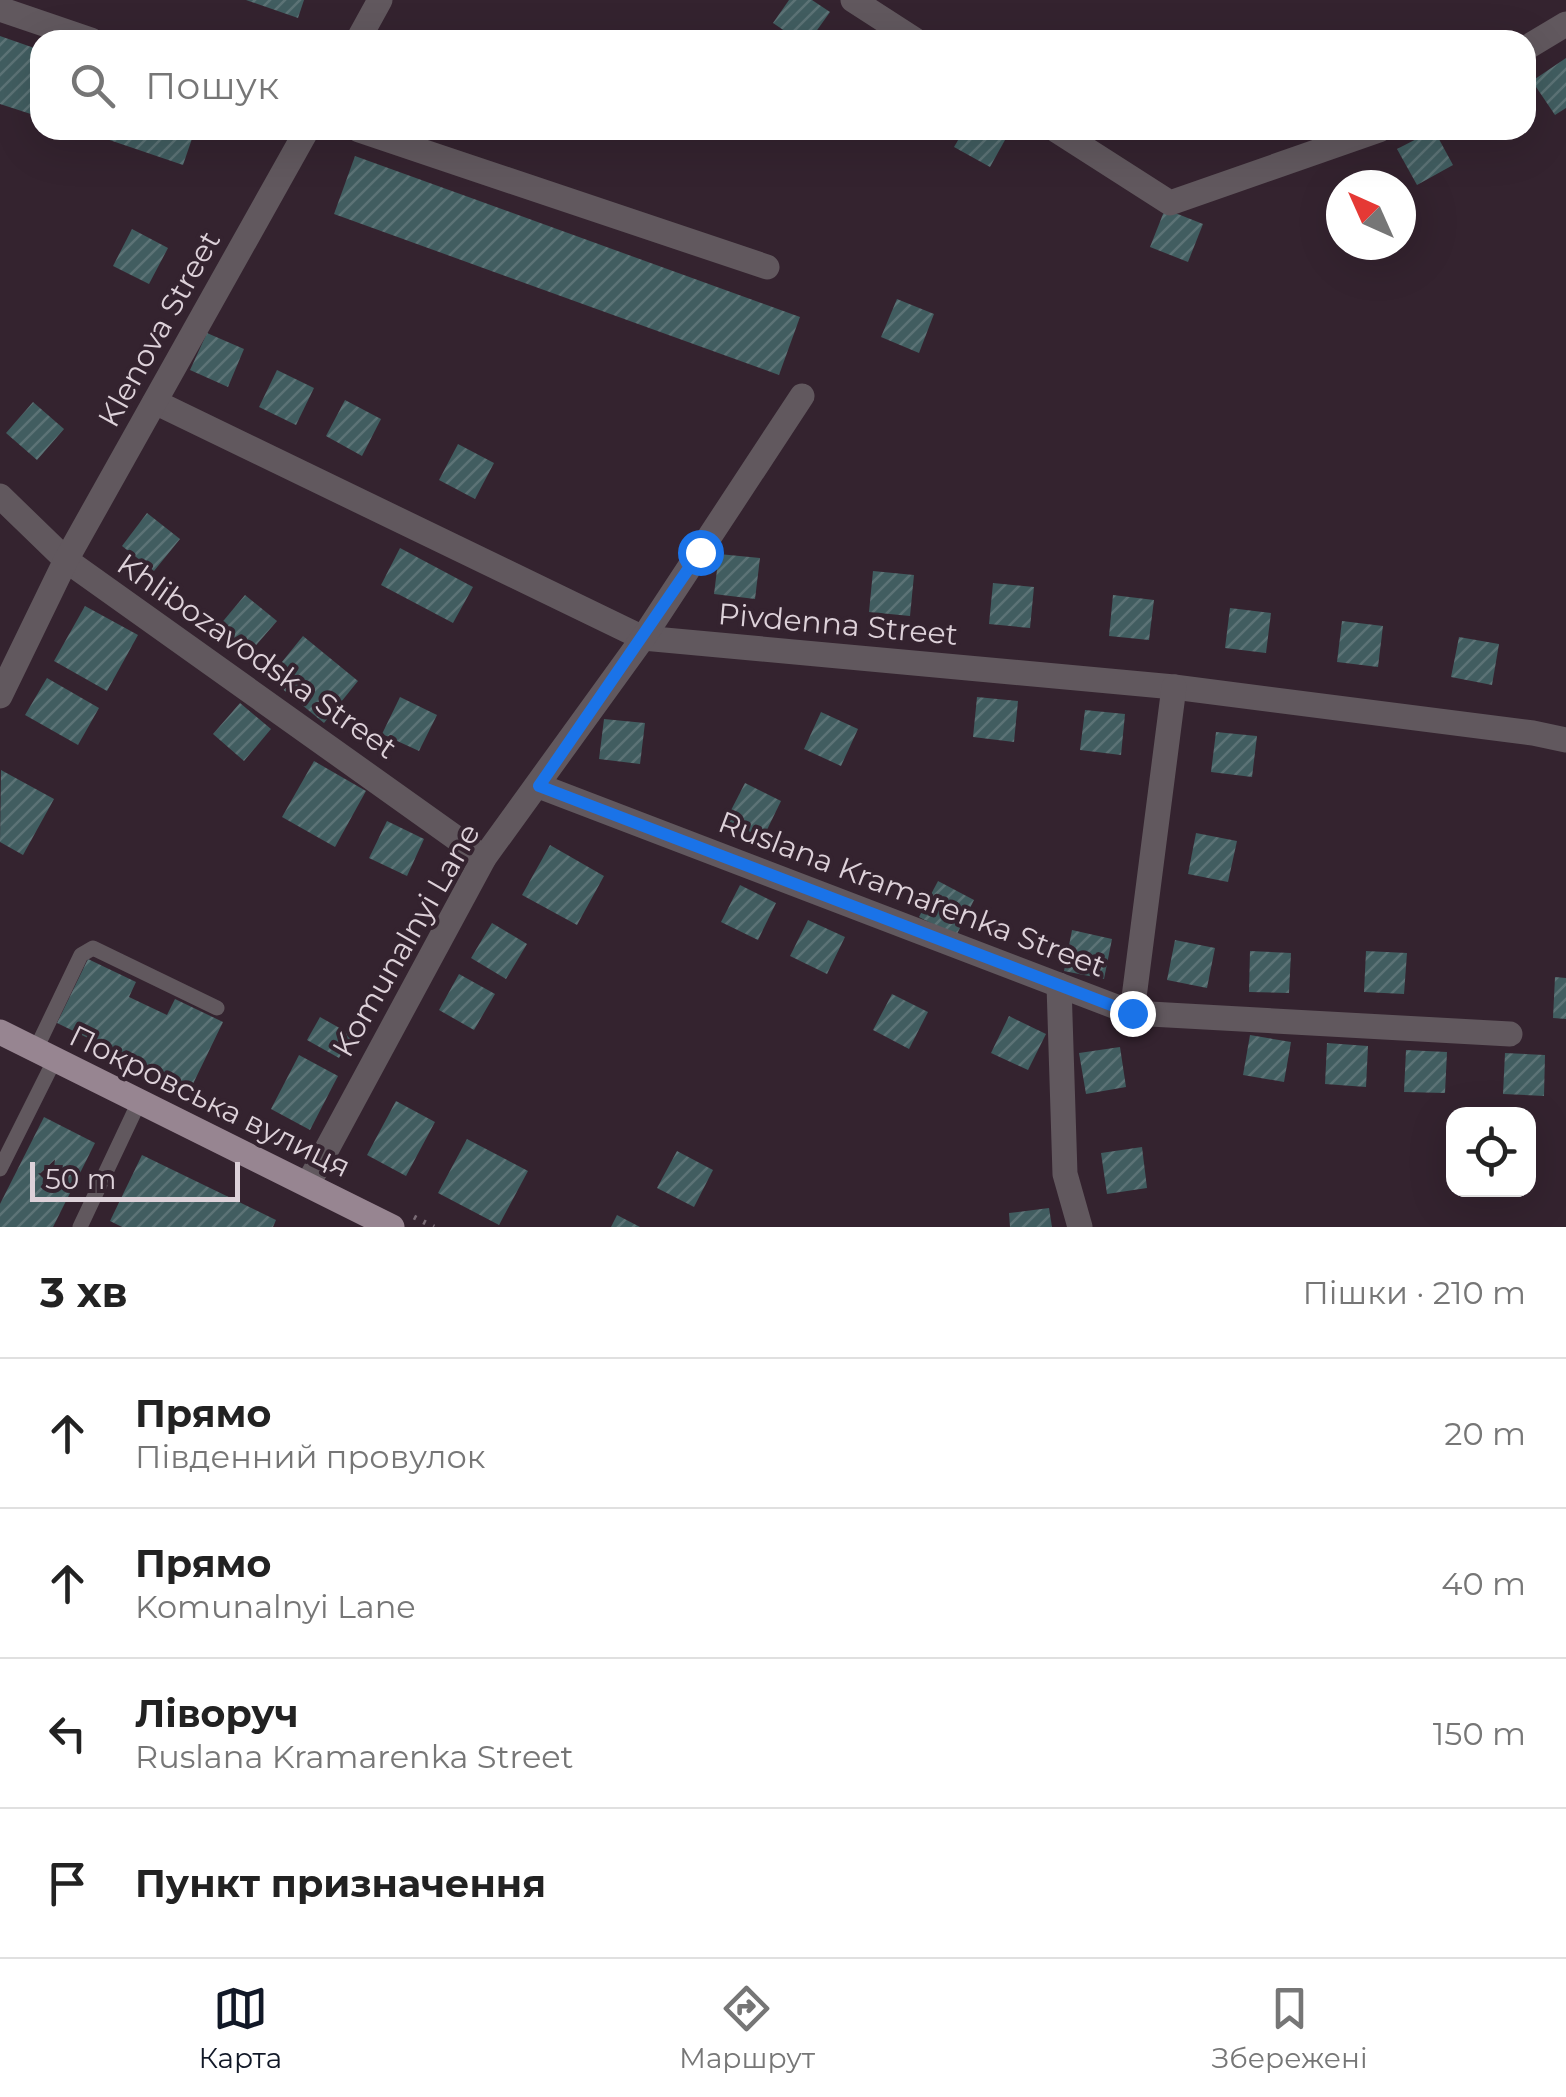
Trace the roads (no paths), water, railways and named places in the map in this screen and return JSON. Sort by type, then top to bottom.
[{"type":"main road","name":"Покровська вулиця","points":[[0,1032],[392,1227]]},
{"type":"street","points":[[364,30],[380,0]]},
{"type":"street","points":[[853,0],[900,30]]},
{"type":"street","points":[[0,10],[61,30]]},
{"type":"street","points":[[1536,42],[1566,24]]},
{"type":"street","name":"Klenova Street","points":[[0,696],[66,560],[302,140]]},
{"type":"street","points":[[388,140],[767,267]]},
{"type":"street","points":[[1072,140],[1170,203],[1350,140]]},
{"type":"street","name":"Komunalnyi Lane","points":[[308,1184],[484,858],[643,638],[802,396]]},
{"type":"street","name":"Pivdenna Street","points":[[155,402],[643,638],[1174,687],[1566,740]]},
{"type":"street","name":"Khlibozavodska Street","points":[[0,496],[66,560],[484,858]]},
{"type":"street","points":[[1132,1013],[1174,687]]},
{"type":"street","name":"Ruslana Kramarenka Street","points":[[539,786],[1132,1013],[1510,1034]]},
{"type":"street","points":[[1059,985],[1066,1174],[1080,1227]]},
{"type":"lane","points":[[0,1168],[81,955],[94,948],[217,1008]]},
{"type":"lane","points":[[80,1227],[140,1102]]}]
